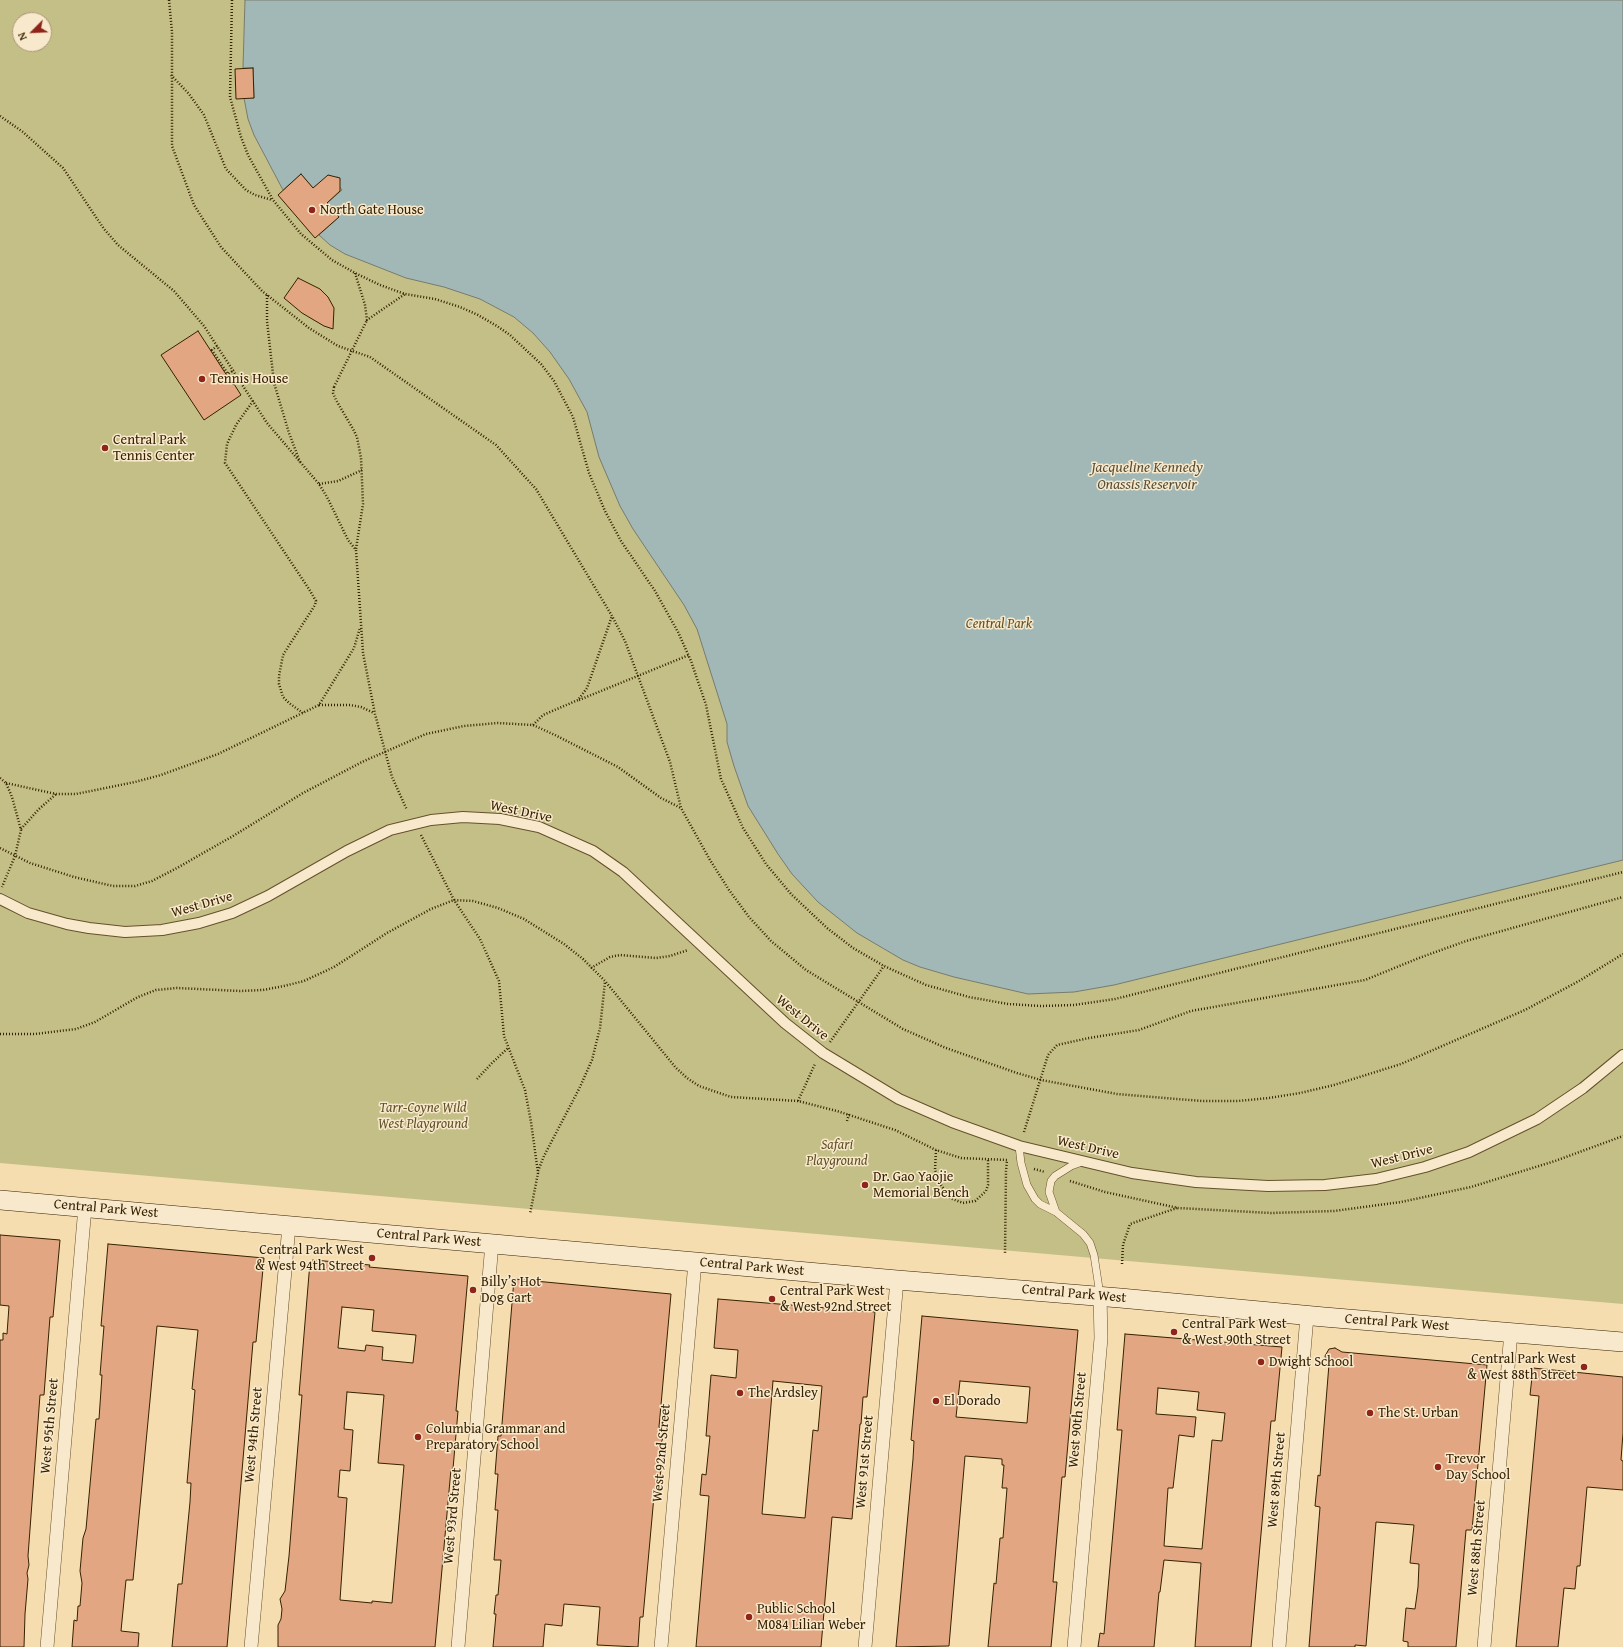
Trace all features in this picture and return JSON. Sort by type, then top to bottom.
[{"type":"main road","name":"Central Park West","points":[[0,1200],[897,1280],[1100,1296],[1307,1316],[1623,1342]]},
{"type":"street","name":"West Drive","points":[[0,899],[28,913],[89,928],[144,932],[181,928],[216,918],[252,904],[347,851],[390,830],[437,819],[479,817],[500,819],[539,827],[593,851],[623,872],[785,1023],[823,1053],[899,1099],[958,1124],[1019,1146],[1082,1162],[1161,1178],[1231,1185],[1299,1187],[1325,1185],[1376,1179],[1446,1160],[1469,1152],[1509,1134],[1560,1104],[1602,1074],[1623,1055]]},
{"type":"street","name":"West 95th Street","points":[[47,1647],[85,1207]]},
{"type":"street","name":"West 94th Street","points":[[252,1647],[289,1226]]},
{"type":"street","name":"West 93rd Street","points":[[458,1647],[492,1243]]},
{"type":"street","name":"West 92nd Street","points":[[661,1647],[695,1262]]},
{"type":"street","name":"West 91st Street","points":[[865,1647],[897,1280]]},
{"type":"street","name":"West 90th Street","points":[[1074,1647],[1101,1338],[1100,1296]]},
{"type":"street","name":"West 89th Street","points":[[1279,1647],[1307,1316]]},
{"type":"street","name":"West 88th Street","points":[[1484,1647],[1511,1332]]},
{"type":"lane","name":"West 90th Street","points":[[1019,1146],[1021,1163],[1031,1192],[1040,1204],[1056,1212],[1083,1234],[1090,1243],[1094,1255],[1100,1296]]},
{"type":"lane","points":[[1056,1212],[1049,1192],[1051,1181],[1055,1176],[1066,1169],[1082,1162]]},
{"type":"path","points":[[169,0],[172,32],[172,146],[194,205],[220,247],[267,295],[309,328],[338,346],[370,357],[496,445],[536,490],[612,616],[625,641],[639,675],[670,762],[681,808],[710,860],[749,918],[771,941],[806,970],[903,1029],[946,1048],[1041,1080],[1117,1094],[1202,1101],[1238,1101],[1300,1093],[1334,1085],[1401,1064],[1525,1010],[1579,981],[1623,954]]},
{"type":"path","points":[[232,0],[230,97],[241,138],[248,155],[273,200],[301,234],[332,260],[380,285],[405,294],[434,299],[460,307],[478,315],[510,335],[541,364],[554,381],[573,417],[589,472],[605,511],[621,541],[656,591],[689,655],[706,705],[721,779],[743,828],[766,864],[780,882],[809,912],[853,948],[884,966],[926,985],[969,997],[1014,1004],[1041,1006],[1074,1005],[1115,999],[1623,872]]},
{"type":"path","points":[[171,75],[189,94],[204,115],[226,169],[246,190],[255,195],[273,200]]},
{"type":"path","points":[[0,116],[23,132],[63,168],[104,229],[118,245],[174,291],[204,326],[267,423],[301,465],[319,484],[335,512],[348,540],[356,550]]},
{"type":"path","points":[[355,273],[365,305],[366,320],[334,387],[333,393],[357,437],[362,470],[363,504],[356,550],[363,653],[384,752],[392,778],[407,810]]},
{"type":"path","points":[[366,320],[405,294]]},
{"type":"path","points":[[267,295],[267,321],[274,383],[289,433],[301,465]]},
{"type":"path","points":[[217,346],[212,350],[228,374],[234,370]]},
{"type":"path","points":[[253,401],[236,425],[226,444],[225,463],[316,601],[283,655],[278,676],[283,697],[288,703],[304,713]]},
{"type":"path","points":[[319,484],[338,480],[362,470]]},
{"type":"path","points":[[578,700],[587,688],[612,616]]},
{"type":"path","points":[[319,705],[354,648],[361,625]]},
{"type":"path","points":[[533,725],[543,715],[689,655]]},
{"type":"path","points":[[6,783],[56,794],[76,794],[104,789],[161,775],[218,754],[319,705],[350,705],[361,707],[375,714]]},
{"type":"path","points":[[0,848],[42,867],[74,877],[113,886],[135,886],[152,881],[177,868],[352,766],[426,734],[464,726],[498,723],[533,725],[555,735],[618,767],[661,798],[681,808]]},
{"type":"path","points":[[0,778],[6,783],[12,797],[21,830]]},
{"type":"path","points":[[0,891],[15,856],[21,830],[38,810],[56,794]]},
{"type":"path","points":[[420,833],[454,900],[480,939],[496,973],[501,988],[504,1036],[525,1090],[538,1173]]},
{"type":"path","points":[[1024,1132],[1048,1055],[1057,1045],[1139,1030],[1191,1011],[1365,980],[1466,941],[1623,897]]},
{"type":"path","points":[[0,1034],[35,1034],[76,1029],[95,1022],[138,997],[156,990],[177,988],[240,991],[263,990],[304,981],[334,967],[412,918],[431,908],[454,900],[473,901],[486,904],[524,919],[564,944],[605,981],[669,1061],[691,1081],[731,1097],[798,1101],[849,1114],[895,1130],[936,1150],[961,1158],[1007,1160],[1005,1254]]},
{"type":"path","points":[[592,968],[610,956],[620,955],[656,958],[687,951],[699,944]]},
{"type":"path","points":[[830,1042],[860,1003],[884,966]]},
{"type":"path","points":[[530,1214],[538,1173],[544,1156],[579,1089],[592,1060],[600,1028],[605,981]]},
{"type":"path","points":[[478,1079],[508,1048]]},
{"type":"path","points":[[798,1101],[817,1060]]},
{"type":"path","points":[[847,1121],[849,1114]]},
{"type":"path","points":[[936,1150],[936,1170],[940,1185],[950,1198],[963,1204],[975,1201],[986,1191],[988,1185],[988,1160]]},
{"type":"path","points":[[1028,1166],[1047,1173]]},
{"type":"path","points":[[1122,1264],[1123,1244],[1130,1224],[1178,1208]]},
{"type":"green space","name":"Central Park","points":[[0,0],[1623,0],[1623,1304],[0,1163]]},
{"type":"water","name":"Jacqueline Kennedy Onassis Reservoir","points":[[245,0],[1623,0],[1623,860],[1114,985],[1074,992],[1028,994],[954,977],[920,967],[903,960],[857,933],[818,902],[792,874],[748,806],[727,742],[727,724],[697,629],[684,605],[633,529],[620,506],[599,457],[587,412],[569,379],[550,352],[533,333],[514,317],[480,299],[444,287],[406,278],[345,254],[330,245],[319,235],[339,217],[327,203],[342,190],[338,185],[340,180],[338,177],[333,178],[329,175],[313,188],[301,174],[283,190],[254,135],[248,119],[244,98],[254,98],[253,68],[243,68]]},
{"type":"building","points":[[253,68],[254,98],[236,99],[235,69]]},
{"type":"building","name":"North Gate House","points":[[301,174],[313,188],[328,175],[340,178],[340,191],[327,203],[339,217],[315,238],[278,195]]},
{"type":"building","points":[[298,278],[320,289],[328,297],[334,308],[333,329],[324,326],[302,313],[284,298]]},
{"type":"building","name":"Tennis House","points":[[198,331],[241,395],[204,420],[161,355]]},
{"type":"building","points":[[0,1235],[60,1240],[53,1317],[50,1317],[44,1395],[40,1395],[28,1556],[29,1565],[27,1573],[28,1579],[24,1647],[0,1647],[0,1340],[3,1340],[3,1333],[7,1334],[9,1306],[0,1305]]},
{"type":"building","points":[[108,1244],[264,1258],[256,1342],[253,1342],[227,1647],[172,1647],[178,1584],[182,1584],[190,1502],[191,1483],[187,1483],[195,1390],[192,1389],[198,1330],[157,1326],[133,1580],[126,1580],[121,1631],[139,1633],[138,1647],[72,1647],[74,1620],[77,1621],[78,1606],[80,1606],[82,1583],[80,1571],[83,1538],[86,1529],[96,1419],[99,1419],[102,1375],[100,1375],[104,1326],[101,1326]]},
{"type":"building","points":[[313,1260],[370,1265],[369,1267],[468,1276],[456,1411],[458,1411],[453,1469],[451,1469],[435,1647],[278,1647],[278,1625],[281,1619],[282,1609],[280,1599],[285,1591],[289,1556],[302,1395],[299,1395],[310,1262],[312,1263]],"holes":[[[342,1307],[374,1310],[372,1331],[416,1335],[413,1363],[382,1360],[383,1347],[366,1345],[365,1351],[338,1348]],[[347,1392],[384,1395],[378,1463],[404,1465],[392,1603],[340,1600],[347,1498],[338,1497],[340,1470],[350,1471],[353,1430],[344,1429]]]},
{"type":"building","points":[[514,1279],[671,1294],[659,1427],[664,1435],[660,1446],[662,1454],[658,1463],[661,1470],[660,1476],[657,1480],[660,1490],[654,1496],[643,1617],[640,1617],[638,1647],[597,1645],[600,1607],[564,1604],[562,1626],[545,1624],[543,1647],[493,1647],[496,1614],[494,1614],[496,1595],[498,1595],[501,1560],[494,1560],[498,1510],[495,1510],[498,1474],[495,1474],[498,1436],[501,1436]]},
{"type":"building","points":[[718,1299],[875,1312],[867,1397],[863,1397],[860,1424],[852,1519],[832,1517],[821,1647],[696,1647],[709,1496],[700,1495],[702,1474],[706,1475],[710,1436],[706,1436],[711,1375],[736,1378],[738,1350],[714,1348]],"holes":[[[773,1381],[822,1386],[818,1431],[813,1430],[805,1518],[762,1514]]]},
{"type":"building","points":[[922,1316],[1078,1330],[1065,1477],[1062,1477],[1053,1582],[1057,1582],[1051,1647],[988,1647],[1000,1538],[1003,1538],[1007,1488],[1002,1488],[1004,1465],[1002,1465],[1002,1459],[965,1456],[949,1646],[896,1647],[913,1459],[914,1441],[911,1440]],"holes":[[[960,1381],[1030,1387],[1027,1423],[956,1417]]]},
{"type":"building","points":[[1125,1334],[1282,1347],[1275,1421],[1271,1421],[1251,1647],[1195,1647],[1201,1563],[1164,1560],[1159,1592],[1154,1647],[1098,1647],[1100,1633],[1104,1634],[1122,1430],[1117,1430]],"holes":[[[1158,1388],[1199,1392],[1197,1410],[1225,1413],[1222,1441],[1212,1440],[1202,1549],[1164,1546],[1168,1488],[1173,1488],[1179,1435],[1194,1437],[1196,1417],[1156,1414]]]},
{"type":"building","points":[[1335,1348],[1342,1352],[1487,1365],[1472,1530],[1466,1530],[1456,1647],[1408,1647],[1408,1642],[1403,1641],[1406,1608],[1415,1609],[1418,1587],[1419,1564],[1410,1563],[1414,1525],[1376,1522],[1366,1646],[1309,1647],[1320,1507],[1315,1506],[1318,1475],[1320,1476],[1329,1364],[1326,1361],[1325,1356],[1329,1349]]},
{"type":"building","points":[[1533,1368],[1623,1377],[1623,1433],[1621,1460],[1623,1461],[1623,1490],[1587,1487],[1580,1566],[1577,1566],[1575,1589],[1564,1588],[1558,1647],[1516,1647],[1539,1396],[1530,1395]]},
{"type":"place","name":"North Gate House","points":[[312,210]]},
{"type":"place","name":"Tennis House","points":[[202,379]]},
{"type":"place","name":"Central Park Tennis Center","points":[[105,448]]},
{"type":"place","name":"Dr. Gao Yaojie Memorial Bench","points":[[865,1185]]},
{"type":"place","name":"Central Park West & West 94th Street","points":[[372,1258]]},
{"type":"place","name":"Billy’s Hot Dog Cart","points":[[473,1290]]},
{"type":"place","name":"Central Park West & West 92nd Street","points":[[772,1299]]},
{"type":"place","name":"Central Park West & West 90th Street","points":[[1174,1332]]},
{"type":"place","name":"Dwight School","points":[[1261,1362]]},
{"type":"place","name":"Central Park West & West 88th Street","points":[[1584,1367]]},
{"type":"place","name":"The Ardsley","points":[[740,1393]]},
{"type":"place","name":"El Dorado","points":[[936,1401]]},
{"type":"place","name":"The St. Urban","points":[[1370,1413]]},
{"type":"place","name":"Columbia Grammar and Preparatory School","points":[[418,1437]]},
{"type":"place","name":"Trevor Day School","points":[[1438,1467]]},
{"type":"place","name":"Public School M084 Lilian Weber","points":[[749,1617]]},
{"type":"park label","name":"Tarr-Coyne Wild West Playground","points":[[423,1116]]},
{"type":"park label","name":"Safari Playground","points":[[837,1154]]}]
